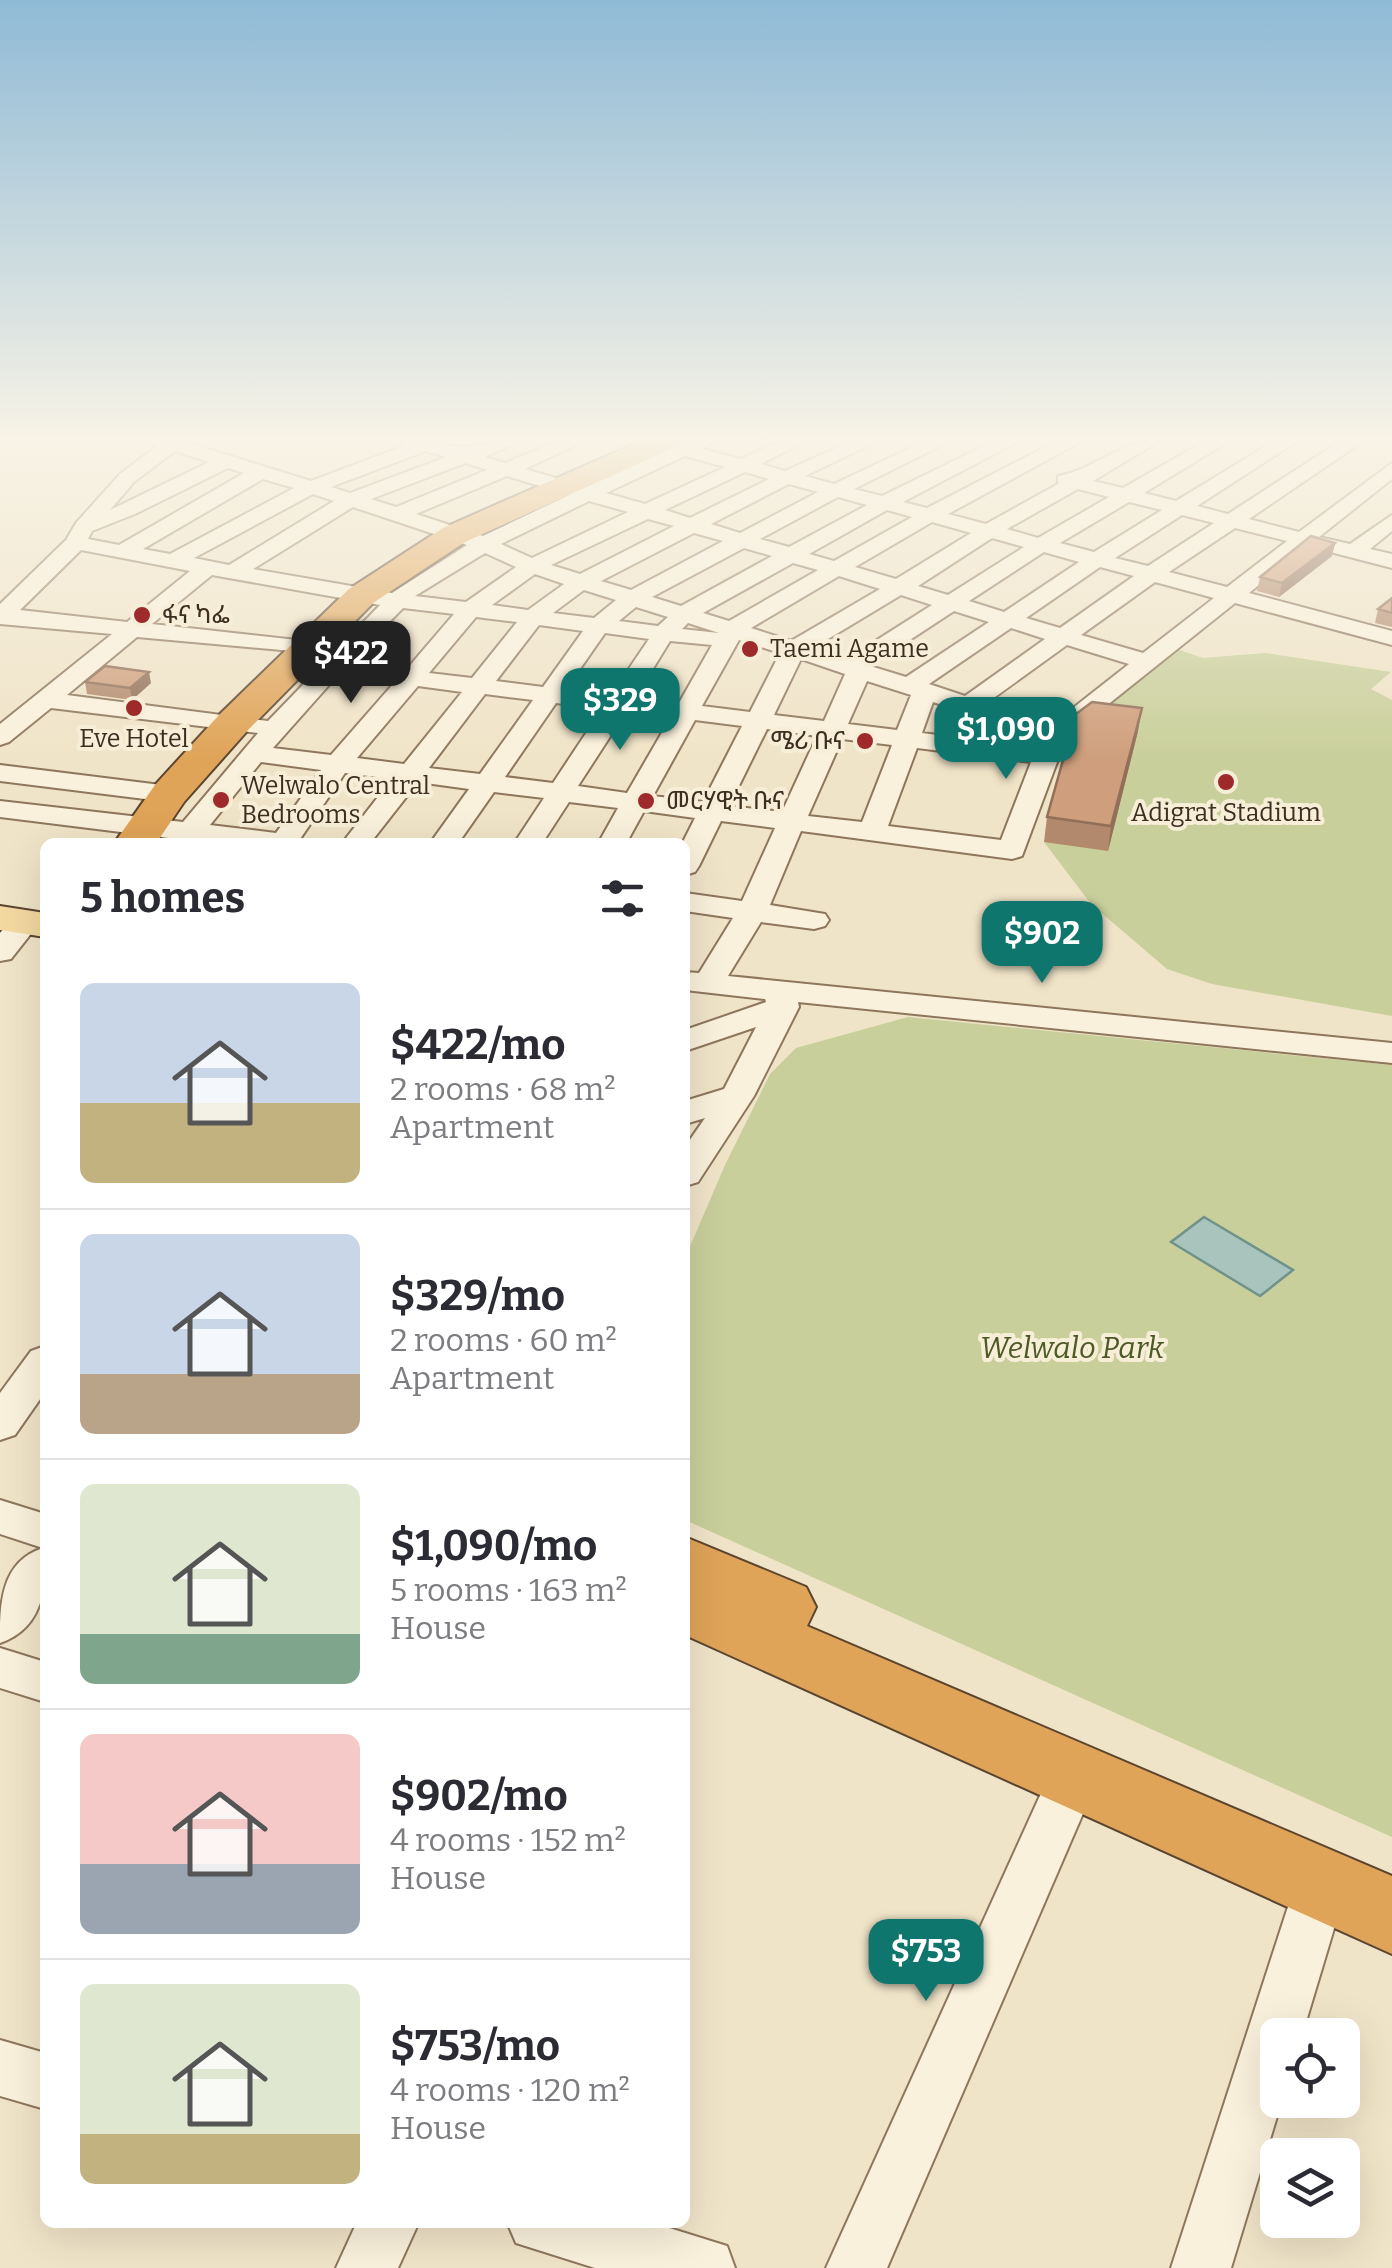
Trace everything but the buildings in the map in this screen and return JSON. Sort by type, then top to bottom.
[{"type":"highway","points":[[165,835],[248,733],[379,598],[458,546]]},
{"type":"highway","points":[[165,835],[169,794],[248,733],[379,598]]},
{"type":"highway","points":[[690,1566],[1392,1876]]},
{"type":"highway","points":[[690,1606],[1392,1916]]},
{"type":"street","points":[[1,616],[69,546]]},
{"type":"street","points":[[107,546],[173,562],[379,598],[664,634],[732,635]]},
{"type":"street","points":[[122,552],[133,546]]},
{"type":"street","points":[[173,562],[203,546]]},
{"type":"street","points":[[232,572],[275,546]]},
{"type":"street","points":[[484,546],[532,566],[684,614],[732,635],[794,649],[968,705],[1196,546]]},
{"type":"street","points":[[285,838],[338,764],[470,610],[532,566],[575,546]]},
{"type":"street","points":[[360,838],[533,618],[581,582],[655,546]]},
{"type":"street","points":[[447,838],[599,626],[632,598],[735,546]]},
{"type":"street","points":[[765,546],[1147,662]]},
{"type":"street","points":[[532,838],[664,634],[684,614],[811,546]]},
{"type":"street","points":[[615,838],[732,635],[879,546]]},
{"type":"street","points":[[690,856],[794,649],[966,546]]},
{"type":"street","points":[[1040,546],[855,669],[832,731],[752,912],[696,982],[781,999],[1392,1052]]},
{"type":"street","points":[[1044,546],[1392,638]]},
{"type":"street","points":[[872,832],[906,740],[917,688],[1120,546]]},
{"type":"street","points":[[44,700],[248,733],[338,764],[1012,850],[1054,735],[1294,546]]},
{"type":"street","points":[[1330,546],[1392,561]]},
{"type":"street","points":[[1354,552],[1362,546]]},
{"type":"street","points":[[0,736],[207,568]]},
{"type":"street","points":[[1,616],[131,630],[319,658],[409,681],[1046,756]]},
{"type":"street","points":[[0,773],[169,794]]},
{"type":"street","points":[[0,809],[165,835],[215,838]]},
{"type":"street","points":[[690,903],[814,920]]},
{"type":"street","points":[[0,952],[23,913]]},
{"type":"street","points":[[690,1039],[781,999]]},
{"type":"street","points":[[690,1166],[737,1096],[781,999]]},
{"type":"street","points":[[690,1111],[737,1096]]},
{"type":"street","points":[[0,1424],[23,1377]]},
{"type":"street","points":[[0,1517],[40,1529]]},
{"type":"street","points":[[0,1624],[40,1572]]},
{"type":"street","points":[[0,1668],[40,1680]]},
{"type":"street","points":[[856,2268],[1075,1774]]},
{"type":"street","points":[[1201,2268],[1322,1882]]},
{"type":"street","points":[[0,2068],[40,2080]]},
{"type":"street","points":[[366,2268],[385,2228]]},
{"type":"street","points":[[559,2228],[705,2268]]},
{"type":"green space","name":"Adigrat Stadium","points":[[1171,647],[1203,658],[1265,653],[1391,672],[1371,689],[1392,700],[1392,1016],[1212,984],[1167,969],[1091,904],[1044,842],[1077,723]]},
{"type":"green space","name":"Welwalo Park","points":[[908,1017],[1392,1065],[1392,1837],[690,1522],[690,1246],[770,1074],[796,1048]]},
{"type":"water","points":[[1204,1217],[1293,1270],[1260,1296],[1171,1242]]},
{"type":"place","name":"ፋና ካፌ","points":[[142,615]]},
{"type":"place","name":"Taemi Agame","points":[[750,649]]},
{"type":"place","name":"Eve Hotel","points":[[134,708]]},
{"type":"place","name":"ሜሪ ቡና","points":[[865,741]]},
{"type":"place","name":"Adigrat Stadium","points":[[1226,782]]},
{"type":"place","name":"Welwalo Central Bedrooms","points":[[221,800]]},
{"type":"place","name":"መርሃዊት ቡና","points":[[646,801]]}]
